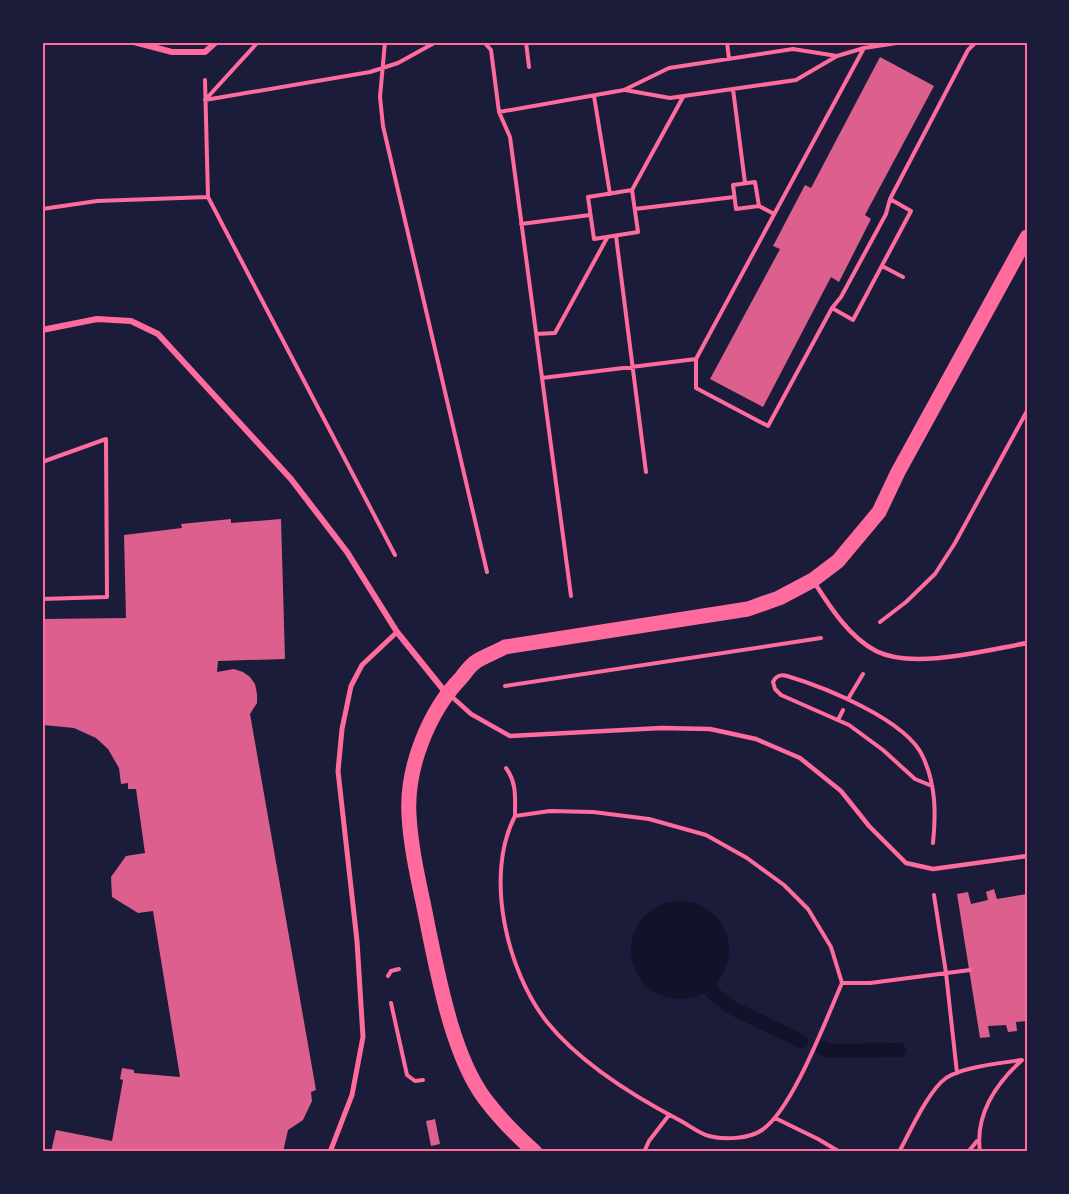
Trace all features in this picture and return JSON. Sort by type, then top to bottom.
[{"type":"main road","points":[[535,1152],[508,1128],[484,1098],[466,1066],[436,964],[414,857],[408,813],[413,767],[430,721],[446,693],[475,662],[505,647],[748,609],[779,598],[813,580],[837,561],[879,512],[898,472],[1027,237]]},
{"type":"street","points":[[134,42],[172,52],[205,52],[216,42]]},
{"type":"street","points":[[42,330],[97,319],[131,321],[158,334],[291,479],[347,552],[397,632],[446,693]]},
{"type":"street","points":[[330,1152],[352,1095],[363,1036],[357,941],[338,771],[342,729],[351,686],[363,664],[397,632]]},
{"type":"lane","points":[[813,580],[832,611],[854,633],[876,651],[894,657],[942,657],[1027,643]]},
{"type":"lane","points":[[446,693],[471,714],[510,736],[661,728],[711,729],[756,739],[800,758],[841,790],[869,826],[906,863],[933,869],[1027,856]]},
{"type":"path","points":[[258,42],[205,100],[208,196],[395,555]]},
{"type":"path","points":[[385,42],[380,98],[383,126],[487,572]]},
{"type":"path","points":[[205,100],[370,72],[398,63],[436,42]]},
{"type":"path","points":[[483,42],[491,50],[499,112],[510,137],[571,596]]},
{"type":"path","points":[[526,42],[529,67]]},
{"type":"path","points":[[727,42],[729,59]]},
{"type":"path","points":[[624,90],[670,98],[796,80],[837,56],[864,48],[903,42]]},
{"type":"path","points":[[864,48],[696,359],[696,388],[768,426],[886,214],[890,198],[968,50],[976,42]]},
{"type":"path","points":[[499,112],[624,90],[669,68],[793,50],[837,56]]},
{"type":"path","points":[[733,89],[745,183]]},
{"type":"path","points":[[594,96],[610,194]]},
{"type":"path","points":[[632,190],[588,197],[594,239],[638,232],[632,190],[683,97]]},
{"type":"path","points":[[759,206],[756,182],[733,185],[736,208],[759,206],[774,214]]},
{"type":"path","points":[[42,209],[97,201],[208,196]]},
{"type":"path","points":[[635,209],[734,196]]},
{"type":"path","points":[[832,308],[853,320],[911,211],[890,198]]},
{"type":"path","points":[[521,224],[590,215]]},
{"type":"path","points":[[616,236],[646,472]]},
{"type":"path","points":[[536,334],[555,333],[607,237]]},
{"type":"path","points":[[882,266],[903,277]]},
{"type":"path","points":[[542,378],[696,359]]},
{"type":"path","points":[[512,684],[854,633],[879,623],[906,602],[935,574],[955,543],[1027,411]]},
{"type":"path","points":[[42,462],[106,439],[107,597],[42,599]]},
{"type":"path","points":[[932,786],[915,779],[883,750],[849,725],[781,695],[773,682],[776,677],[782,674],[821,687],[885,720],[908,738],[923,755],[932,786],[936,816],[933,844]]},
{"type":"path","points":[[838,720],[843,710]]},
{"type":"path","points":[[506,768],[513,777],[516,790],[515,816],[508,830],[502,852],[500,892],[510,944],[522,981],[547,1022],[577,1052],[620,1085],[709,1136],[738,1138],[762,1131],[775,1118],[797,1084],[842,983],[831,947],[808,909],[766,871],[706,835],[649,819],[593,812],[550,811],[515,816]]},
{"type":"path","points":[[934,894],[946,973],[957,1073]]},
{"type":"path","points":[[391,971],[399,969]]},
{"type":"path","points":[[842,983],[870,982],[970,970]]},
{"type":"path","points":[[394,1017],[407,1075],[415,1081],[423,1080]]},
{"type":"path","points":[[899,1152],[934,1091],[946,1078],[984,1066],[1022,1060],[1002,1078],[986,1106],[978,1140],[980,1152]]},
{"type":"path","points":[[644,1152],[649,1141],[669,1115]]},
{"type":"path","points":[[775,1118],[818,1138],[840,1152]]},
{"type":"path","points":[[968,1152],[978,1140]]},
{"type":"shaded area","points":[[680,901],[699,905],[714,916],[725,931],[729,950],[725,969],[714,984],[699,995],[680,999],[661,995],[646,984],[635,969],[631,950],[635,931],[646,916],[661,905]]},
{"type":"building","points":[[880,57],[934,86],[865,215],[871,219],[839,282],[831,277],[763,407],[710,379],[780,249],[773,246],[805,185],[811,188]]},
{"type":"building","points":[[231,519],[231,523],[281,519],[285,659],[218,661],[217,672],[234,669],[250,677],[255,684],[257,703],[250,714],[316,1090],[311,1092],[312,1101],[303,1120],[288,1130],[283,1152],[51,1152],[56,1130],[112,1141],[123,1080],[120,1079],[122,1068],[134,1070],[134,1073],[180,1077],[153,911],[138,913],[112,897],[111,877],[126,856],[145,853],[136,789],[128,789],[128,783],[121,784],[119,768],[108,749],[96,738],[74,728],[43,725],[42,619],[126,618],[124,535],[182,528],[181,524]]},
{"type":"building","points":[[994,889],[997,899],[1027,894],[1027,1021],[1016,1022],[1017,1031],[1008,1032],[1006,1025],[988,1026],[990,1037],[980,1038],[957,894],[968,892],[971,904],[988,900],[986,892]]},
{"type":"building","points":[[435,1119],[440,1144],[431,1146],[426,1121]]},
{"type":"waterway","points":[[700,975],[714,994],[732,1008],[801,1041]]},
{"type":"waterway","points":[[823,1048],[829,1051],[899,1050]]}]
